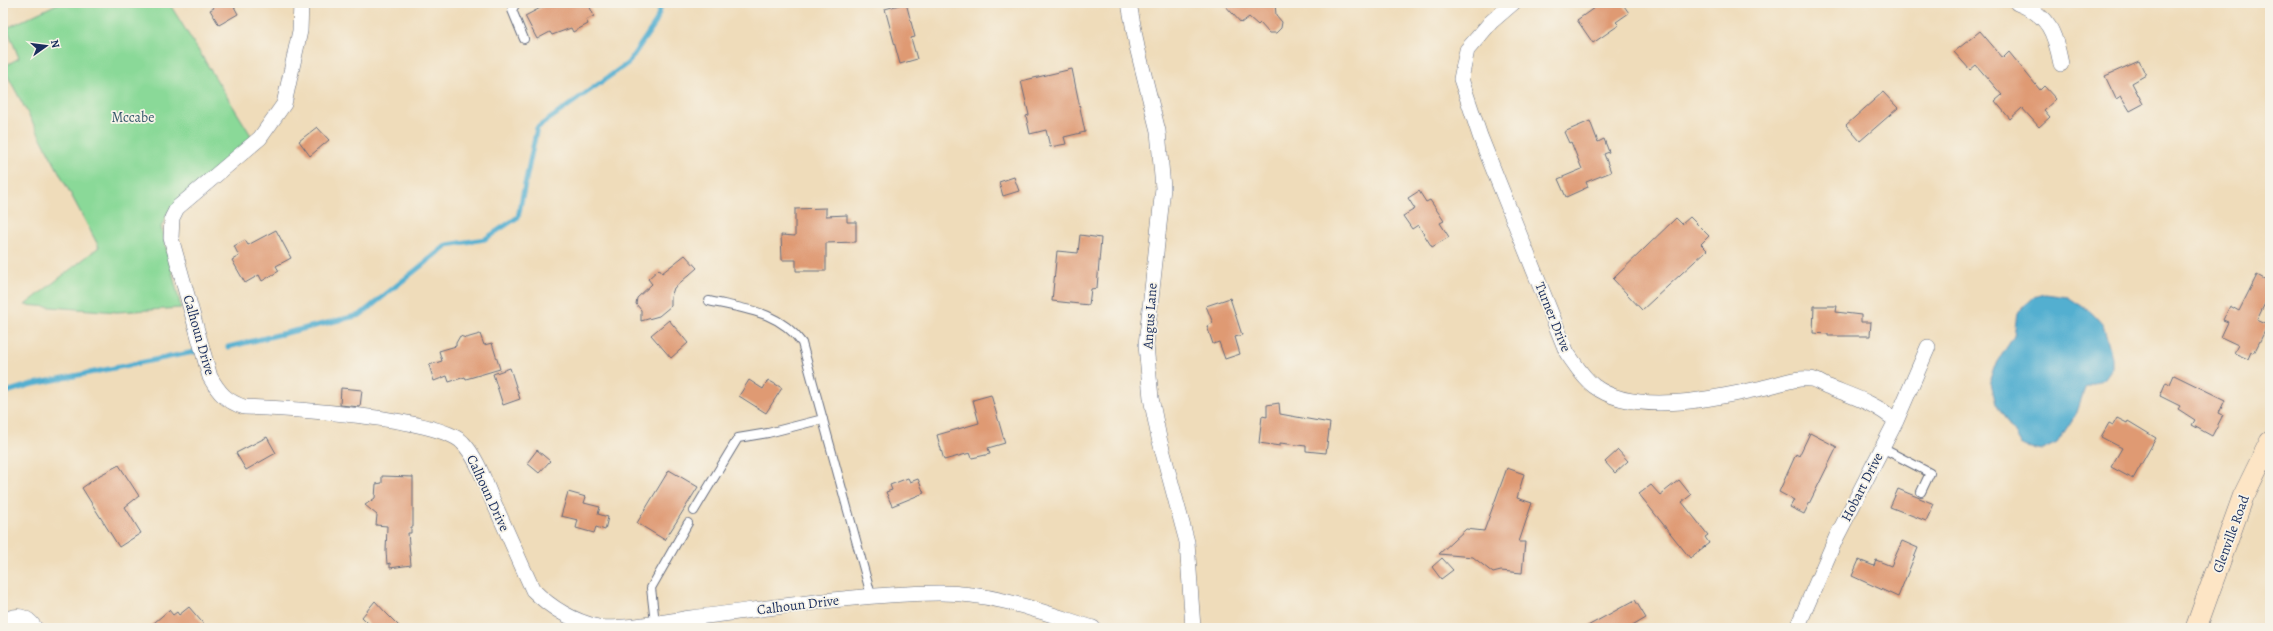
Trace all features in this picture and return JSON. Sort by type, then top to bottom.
[{"type":"main road","name":"Glenville Road","points":[[2196,628],[2243,497],[2270,442]]},
{"type":"street","name":"Calhoun Drive","points":[[301,3],[300,31],[284,104],[260,138],[177,208],[172,218],[171,238],[202,351],[213,382],[219,393],[230,402],[244,407],[380,419],[429,426],[452,435],[462,441],[471,453],[533,590],[544,601],[577,620],[599,627],[655,623],[871,595],[938,593],[988,596],[1093,628]]},
{"type":"street","name":"Angus Lane","points":[[1129,3],[1137,47],[1158,131],[1163,188],[1146,345],[1148,372],[1159,438],[1187,542],[1193,628]]},
{"type":"street","name":"Turner Drive","points":[[1513,3],[1491,22],[1467,50],[1460,79],[1480,136],[1567,353],[1578,369],[1594,386],[1612,395],[1655,403],[1718,398],[1794,380],[1810,378],[1881,408],[1896,421]]},
{"type":"street","points":[[2017,3],[2044,17],[2057,43],[2061,64]]},
{"type":"street","name":"Hobart Drive","points":[[1797,628],[1836,538],[1896,421],[1928,347]]},
{"type":"street","points":[[3,622],[9,617],[16,616],[30,621],[35,628]]},
{"type":"lane","points":[[516,3],[512,10],[524,38]]},
{"type":"lane","points":[[709,301],[771,315],[795,333],[802,343],[871,595]]},
{"type":"lane","points":[[694,512],[738,438],[768,433],[824,419]]},
{"type":"lane","points":[[1882,448],[1930,473],[1921,492]]},
{"type":"lane","points":[[655,623],[651,588],[688,523]]},
{"type":"green space","name":"Mccabe","points":[[59,3],[169,3],[252,137],[168,213],[161,227],[181,308],[117,312],[25,305],[99,247],[3,67],[19,58],[7,28]]},
{"type":"water","points":[[2045,294],[2068,297],[2092,313],[2103,325],[2112,357],[2112,368],[2105,378],[2085,388],[2076,414],[2057,443],[2042,450],[2026,447],[2020,444],[1996,403],[1990,379],[1994,367],[2014,336],[2017,313],[2034,297]]},
{"type":"building","points":[[211,3],[232,3],[238,14],[219,25],[210,10],[214,8]]},
{"type":"building","points":[[550,3],[588,3],[594,16],[586,20],[588,24],[573,32],[571,28],[552,35],[550,32],[537,39],[525,16]]},
{"type":"building","points":[[906,3],[915,37],[911,38],[917,59],[900,64],[885,9]]},
{"type":"building","points":[[1223,3],[1275,3],[1276,15],[1282,22],[1281,28],[1276,33],[1269,33],[1260,23],[1258,25],[1249,17],[1241,23]]},
{"type":"building","points":[[1601,3],[1622,3],[1629,13],[1616,22],[1619,25],[1593,43],[1577,20]]},
{"type":"building","points":[[1980,31],[2003,58],[2009,52],[2040,90],[2044,86],[2056,99],[2044,110],[2050,117],[2039,127],[2022,108],[2010,119],[1995,101],[2002,95],[1976,65],[1970,70],[1954,52]]},
{"type":"building","points":[[2139,61],[2146,75],[2132,83],[2143,104],[2130,111],[2121,96],[2116,99],[2105,76]]},
{"type":"building","points":[[1072,69],[1085,132],[1064,137],[1066,144],[1050,147],[1046,130],[1030,134],[1026,116],[1029,115],[1021,81]]},
{"type":"building","points":[[1883,92],[1898,108],[1860,141],[1846,125]]},
{"type":"building","points":[[1590,121],[1598,142],[1604,139],[1609,152],[1604,154],[1611,172],[1586,182],[1588,187],[1566,197],[1558,179],[1582,169],[1571,142],[1569,143],[1564,132]]},
{"type":"building","points":[[317,127],[329,140],[310,156],[299,141]]},
{"type":"building","points":[[1014,177],[1019,191],[1003,196],[999,182]]},
{"type":"building","points":[[1419,191],[1426,202],[1430,200],[1444,221],[1440,223],[1449,237],[1432,247],[1418,225],[1412,229],[1403,216],[1415,209],[1408,198]]},
{"type":"building","points":[[826,208],[826,216],[847,215],[847,222],[856,222],[856,242],[826,243],[826,271],[796,271],[796,260],[782,260],[781,235],[795,236],[795,209]]},
{"type":"building","points":[[1690,217],[1709,236],[1701,244],[1707,250],[1642,310],[1613,279],[1676,218],[1682,224]]},
{"type":"building","points":[[276,230],[291,258],[276,266],[279,271],[262,281],[259,275],[245,283],[232,260],[239,256],[234,246],[245,240],[248,245]]},
{"type":"building","points":[[1080,235],[1101,238],[1097,288],[1091,289],[1089,305],[1052,301],[1057,251],[1078,253]]},
{"type":"building","points":[[685,255],[697,268],[674,288],[671,297],[671,306],[659,316],[641,321],[641,310],[636,304],[637,298],[652,284],[648,279],[659,269],[662,273]]},
{"type":"building","points":[[2257,275],[2270,282],[2270,293],[2257,320],[2268,325],[2254,353],[2251,352],[2248,359],[2234,353],[2238,345],[2221,337],[2228,322],[2223,320],[2230,306],[2239,311]]},
{"type":"building","points":[[1230,298],[1242,335],[1235,337],[1240,354],[1225,359],[1219,342],[1213,344],[1207,326],[1213,323],[1206,306]]},
{"type":"building","points":[[1814,306],[1837,306],[1836,312],[1861,315],[1861,322],[1871,322],[1870,336],[1828,336],[1828,334],[1813,333]]},
{"type":"building","points":[[669,320],[688,343],[671,358],[651,335]]},
{"type":"building","points":[[480,334],[484,345],[492,343],[500,369],[466,379],[465,377],[449,382],[447,376],[434,381],[429,365],[442,361],[439,351],[456,346],[460,336],[466,338]]},
{"type":"building","points":[[510,368],[520,399],[503,405],[493,374]]},
{"type":"building","points":[[2174,375],[2225,400],[2219,413],[2223,415],[2212,436],[2192,425],[2195,420],[2178,409],[2180,406],[2160,396],[2166,382],[2170,384]]},
{"type":"building","points":[[749,380],[763,389],[768,380],[782,388],[766,413],[739,396]]},
{"type":"building","points":[[341,388],[362,390],[360,407],[340,405]]},
{"type":"building","points":[[991,395],[1005,443],[988,448],[990,454],[972,458],[970,453],[944,460],[937,435],[979,423],[973,400]]},
{"type":"building","points":[[1279,403],[1280,414],[1330,423],[1326,453],[1306,451],[1306,446],[1280,443],[1280,446],[1259,443],[1262,416],[1267,417],[1267,405]]},
{"type":"building","points":[[2117,418],[2127,423],[2128,421],[2156,438],[2133,479],[2111,467],[2122,448],[2101,437],[2109,423],[2113,425]]},
{"type":"building","points":[[1810,433],[1837,447],[1804,514],[1790,507],[1794,500],[1779,492],[1796,454],[1799,456]]},
{"type":"building","points":[[267,437],[276,453],[246,470],[236,453]]},
{"type":"building","points":[[537,450],[550,461],[539,473],[527,463]]},
{"type":"building","points":[[1618,450],[1628,461],[1615,473],[1605,462]]},
{"type":"building","points":[[119,465],[139,496],[125,507],[141,533],[119,547],[82,488],[100,475]]},
{"type":"building","points":[[1507,468],[1524,474],[1517,498],[1532,503],[1519,542],[1525,542],[1522,573],[1501,571],[1493,573],[1473,557],[1439,554],[1466,529],[1484,531]]},
{"type":"building","points":[[669,470],[698,487],[665,540],[637,523]]},
{"type":"building","points":[[382,476],[413,477],[413,527],[411,527],[411,533],[408,533],[411,565],[390,568],[390,563],[387,564],[386,551],[387,526],[376,525],[377,515],[365,505],[375,498],[376,484],[382,483]]},
{"type":"building","points":[[908,478],[910,482],[918,479],[924,493],[892,506],[886,492],[892,490],[890,485]]},
{"type":"building","points":[[1679,480],[1691,495],[1682,502],[1708,535],[1705,537],[1709,543],[1690,558],[1639,494],[1651,485],[1660,495]]},
{"type":"building","points":[[1898,489],[1934,504],[1926,521],[1890,507]]},
{"type":"building","points":[[568,492],[586,497],[584,503],[600,507],[598,514],[608,517],[605,530],[596,527],[594,533],[576,528],[578,520],[561,516]]},
{"type":"building","points":[[1902,541],[1918,548],[1898,597],[1852,576],[1859,560],[1874,566],[1876,560],[1891,566]]},
{"type":"building","points":[[1442,558],[1453,570],[1441,579],[1432,567]]},
{"type":"building","points":[[1635,600],[1646,618],[1629,628],[1584,628]]},
{"type":"building","points":[[375,601],[401,628],[373,628],[362,617]]},
{"type":"building","points":[[189,607],[207,628],[148,628],[169,610],[173,615],[177,612],[179,615]]},
{"type":"waterway","points":[[228,347],[360,315],[447,245],[485,239],[518,217],[537,128],[628,63],[656,22],[662,3]]},
{"type":"waterway","points":[[3,393],[29,385],[194,352]]}]
